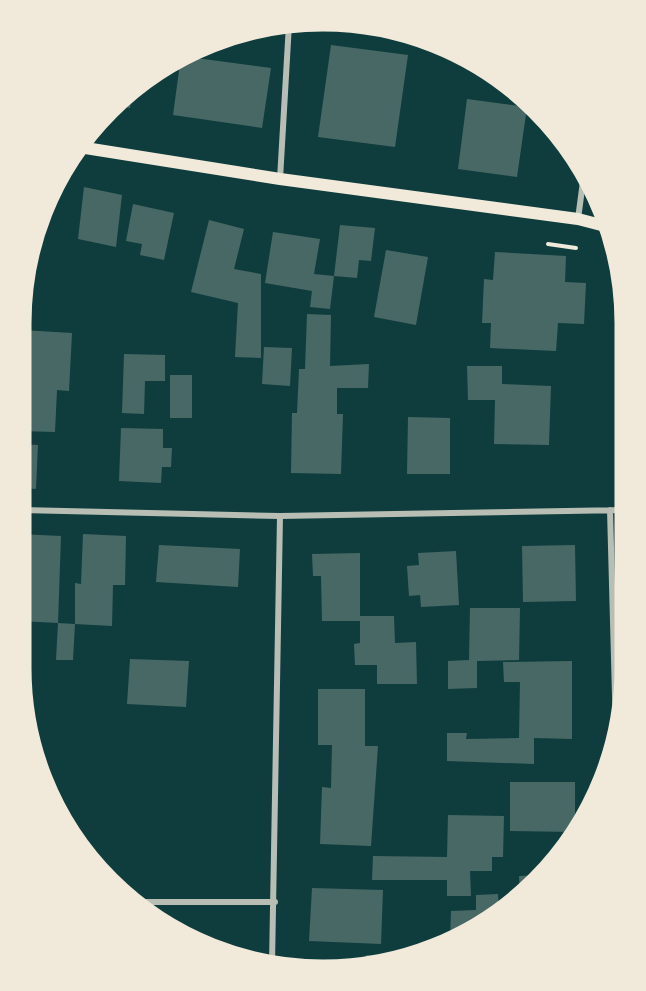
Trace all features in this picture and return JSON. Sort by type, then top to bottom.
[{"type":"main road","points":[[88,148],[280,179],[578,219],[598,224]]},
{"type":"street","points":[[280,179],[288,33]]},
{"type":"street","points":[[578,219],[582,186]]},
{"type":"street","points":[[30,510],[280,516],[616,510]]},
{"type":"street","points":[[610,510],[615,689]]},
{"type":"street","points":[[273,956],[280,516]]},
{"type":"street","points":[[148,902],[275,902]]},
{"type":"building","points":[[331,45],[408,55],[395,147],[318,137]]},
{"type":"building","points":[[197,58],[271,68],[262,128],[173,115],[179,68],[193,60]]},
{"type":"building","points":[[467,99],[519,106],[526,112],[517,177],[458,169]]},
{"type":"building","points":[[84,187],[122,195],[116,247],[78,239]]},
{"type":"building","points":[[133,204],[174,213],[164,260],[140,255],[142,244],[126,241]]},
{"type":"building","points":[[209,220],[244,229],[234,269],[261,274],[261,358],[235,357],[238,303],[191,292]]},
{"type":"building","points":[[340,225],[375,228],[371,261],[359,260],[357,278],[334,276]]},
{"type":"building","points":[[273,232],[320,239],[314,274],[334,276],[330,309],[310,307],[312,291],[265,283]]},
{"type":"building","points":[[386,250],[428,257],[416,325],[374,317]]},
{"type":"building","points":[[495,252],[566,256],[565,282],[586,283],[584,324],[558,323],[556,351],[490,348],[491,323],[482,323],[484,279],[493,280]]},
{"type":"building","points":[[307,314],[331,315],[330,366],[369,364],[368,388],[337,388],[337,414],[343,414],[341,474],[291,473],[292,413],[297,413],[299,369],[305,369]]},
{"type":"building","points":[[30,330],[72,333],[69,391],[57,390],[55,432],[30,431]]},
{"type":"building","points":[[264,347],[292,348],[290,386],[262,384]]},
{"type":"building","points":[[124,354],[165,355],[165,381],[145,381],[144,414],[122,413]]},
{"type":"building","points":[[467,366],[502,366],[502,384],[551,386],[549,445],[494,444],[495,400],[468,400]]},
{"type":"building","points":[[170,375],[192,375],[192,418],[170,418]]},
{"type":"building","points":[[408,417],[450,418],[450,474],[407,474]]},
{"type":"building","points":[[121,428],[163,429],[163,448],[172,448],[171,467],[162,467],[161,483],[119,481]]},
{"type":"building","points":[[30,445],[38,445],[36,489],[30,489]]},
{"type":"building","points":[[30,534],[61,536],[58,623],[30,622]]},
{"type":"building","points":[[83,534],[126,536],[125,585],[113,585],[112,626],[75,624],[75,583],[81,584]]},
{"type":"building","points":[[159,545],[240,549],[238,587],[156,582]]},
{"type":"building","points":[[575,545],[576,601],[523,602],[522,546]]},
{"type":"building","points":[[456,551],[459,605],[421,607],[420,595],[409,596],[407,566],[419,565],[418,553]]},
{"type":"building","points":[[360,553],[360,616],[394,616],[395,643],[416,642],[417,684],[377,684],[377,665],[355,665],[354,644],[360,643],[360,621],[322,621],[321,576],[313,576],[312,554]]},
{"type":"building","points":[[470,608],[520,608],[519,660],[477,661],[477,688],[448,689],[448,661],[469,660]]},
{"type":"building","points":[[58,623],[75,624],[73,660],[56,660]]},
{"type":"building","points":[[130,659],[189,661],[186,707],[127,704]]},
{"type":"building","points":[[572,661],[572,739],[534,738],[534,764],[447,761],[447,733],[467,733],[466,739],[519,738],[520,682],[504,682],[503,662]]},
{"type":"building","points":[[318,689],[365,689],[365,746],[378,746],[371,846],[320,844],[322,787],[331,788],[332,745],[318,745]]},
{"type":"building","points":[[510,782],[575,782],[575,817],[566,832],[510,831]]},
{"type":"building","points":[[448,815],[504,816],[503,857],[492,857],[492,871],[470,871],[471,896],[447,896],[447,880],[372,880],[373,856],[447,857]]},
{"type":"building","points":[[519,876],[529,876],[519,885]]},
{"type":"building","points":[[312,888],[383,890],[381,944],[309,941]]},
{"type":"building","points":[[498,894],[498,902],[486,912],[450,932],[451,911],[476,910],[476,895]]}]
